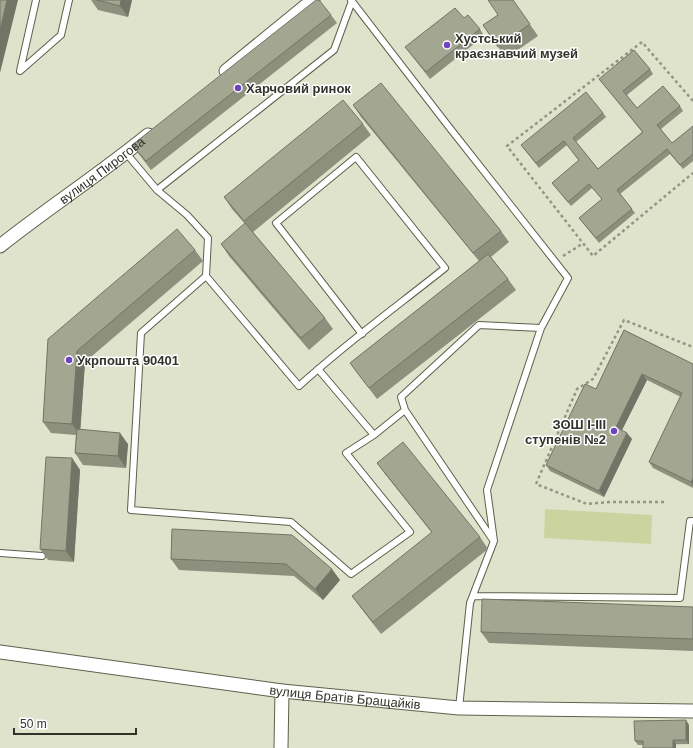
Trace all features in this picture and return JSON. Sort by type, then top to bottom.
[{"type":"street","points":[[216,79],[313,0]]},
{"type":"street","name":"вулиця Пирогова","points":[[0,246],[33,220],[126,153],[156,128]]},
{"type":"street","name":"вулиця Братів Бращайків","points":[[0,652],[282,691],[459,708],[693,711]]},
{"type":"street","points":[[281,748],[282,691]]},
{"type":"lane","points":[[36,0],[20,71],[62,35],[69,0]]},
{"type":"lane","points":[[157,190],[334,50],[352,0]]},
{"type":"lane","points":[[352,0],[454,134],[568,278],[541,328],[487,490],[494,541],[470,604],[459,708]]},
{"type":"lane","points":[[126,153],[157,190],[187,215],[208,238],[206,276],[299,386],[318,369],[445,268],[356,157],[276,223],[362,334]]},
{"type":"lane","points":[[206,276],[142,333],[131,510],[291,522],[351,574],[410,532],[346,453],[374,435],[405,410]]},
{"type":"lane","points":[[494,541],[405,410],[401,397],[479,325],[541,328]]},
{"type":"lane","points":[[318,369],[374,435]]},
{"type":"lane","points":[[473,596],[680,598],[690,521],[693,522]]},
{"type":"lane","points":[[0,553],[42,556]]},
{"type":"path","points":[[693,101],[642,42],[507,146],[582,244],[593,256],[693,173]]},
{"type":"path","points":[[554,261],[582,244]]},
{"type":"path","points":[[664,502],[611,502],[587,504],[536,484],[577,389],[593,379],[624,320],[693,347]]},
{"type":"green space","points":[[545,509],[652,515],[651,544],[544,538]]},
{"type":"building","points":[[0,0],[7,0],[0,30]]},
{"type":"building","points":[[97,0],[121,0],[120,6]]},
{"type":"building","points":[[316,0],[319,0],[331,15],[146,161],[132,145]]},
{"type":"building","points":[[488,0],[513,0],[530,24],[498,47],[483,25],[498,15]]},
{"type":"building","name":"Хустський краєзнавчий музей","points":[[455,8],[464,18],[468,15],[480,29],[426,72],[405,47]]},
{"type":"building","points":[[634,50],[650,69],[623,91],[637,108],[663,86],[680,106],[657,125],[672,143],[693,126],[693,154],[680,165],[667,149],[617,190],[632,209],[596,238],[579,218],[602,199],[589,184],[568,202],[552,183],[579,160],[564,141],[536,163],[521,145],[586,92],[603,113],[573,138],[598,169],[643,132],[599,79]]},
{"type":"building","points":[[381,83],[501,231],[473,253],[353,105]]},
{"type":"building","points":[[343,100],[363,124],[244,221],[224,197]]},
{"type":"building","points":[[245,223],[325,318],[301,338],[221,244]]},
{"type":"building","points":[[177,229],[195,250],[77,351],[72,424],[43,422],[48,339]]},
{"type":"building","points":[[488,254],[508,279],[369,388],[350,363]]},
{"type":"building","points":[[624,330],[693,364],[693,478],[691,482],[649,462],[682,393],[642,374],[616,427],[627,433],[599,491],[546,465],[585,384],[596,389]]},
{"type":"building","points":[[77,429],[120,433],[118,456],[75,453]]},
{"type":"building","points":[[403,442],[480,537],[373,622],[352,596],[432,532],[377,463]]},
{"type":"building","points":[[46,457],[72,458],[66,551],[40,549]]},
{"type":"building","points":[[172,529],[292,535],[332,569],[315,589],[286,564],[171,559]]},
{"type":"building","points":[[482,599],[693,607],[693,639],[481,632]]},
{"type":"building","points":[[686,720],[686,740],[673,740],[673,748],[643,748],[643,741],[635,741],[634,721]]},
{"type":"place","name":"Хустський краєзнавчий музей","points":[[447,45]]},
{"type":"place","name":"Харчовий ринок","points":[[238,88]]},
{"type":"place","name":"Укрпошта 90401","points":[[69,360]]},
{"type":"place","name":"ЗОШ І-ІІІ ступенів №2","points":[[614,431]]}]
